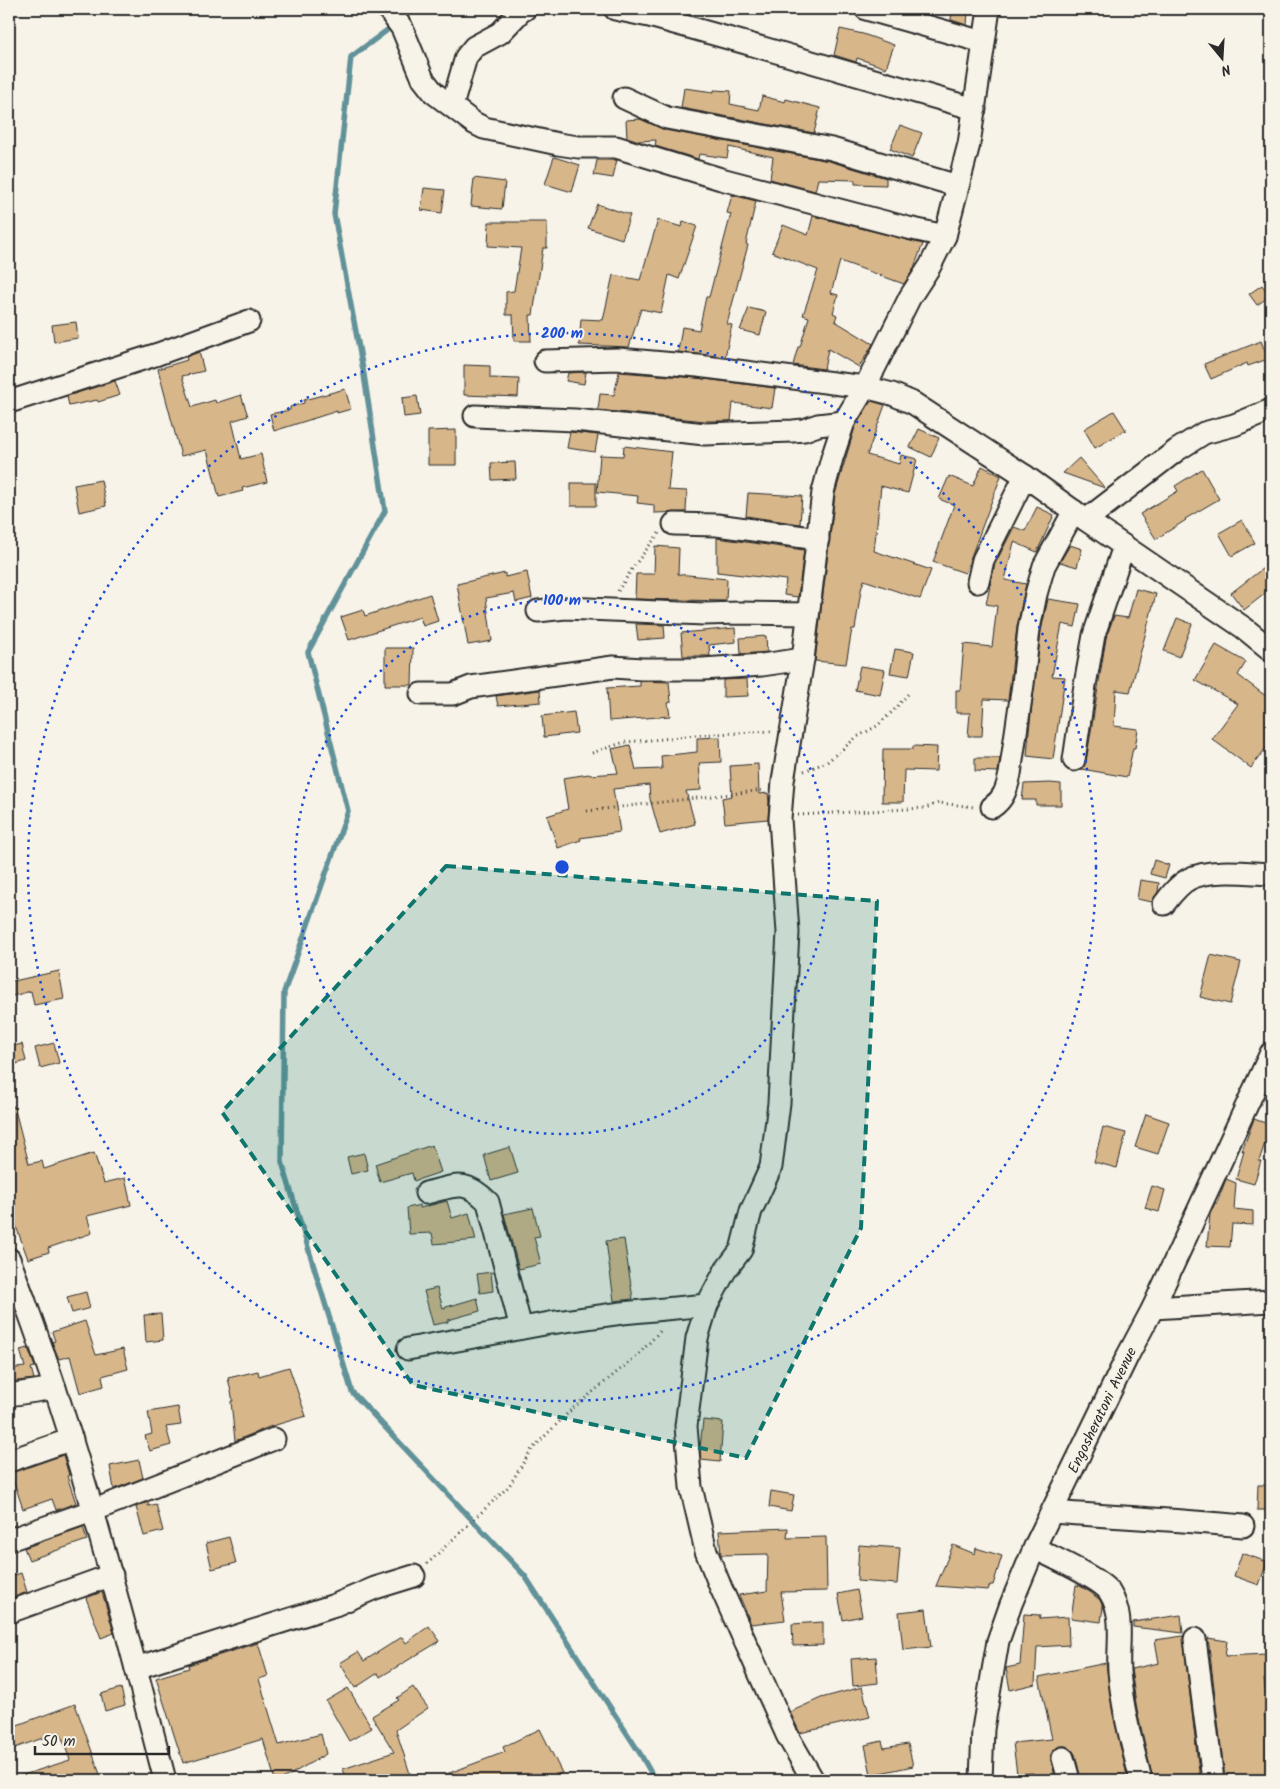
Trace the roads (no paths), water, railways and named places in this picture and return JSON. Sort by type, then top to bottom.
[{"type":"street","points":[[388,9],[402,28],[423,79],[434,93],[474,123],[484,128],[578,147],[616,147],[721,179],[945,236]]},
{"type":"street","points":[[452,106],[466,56],[474,47],[500,33],[525,9]]},
{"type":"street","points":[[615,9],[649,16],[975,108]]},
{"type":"street","points":[[866,9],[983,42]]},
{"type":"street","points":[[813,1780],[787,1734],[706,1551],[690,1488],[686,1426],[697,1338],[707,1305],[725,1272],[741,1250],[750,1211],[771,1167],[779,1103],[788,932],[780,819],[782,784],[803,659],[823,492],[844,422],[865,387],[910,297],[930,266],[945,236],[969,144],[989,9]]},
{"type":"street","points":[[624,98],[667,118],[832,149],[958,186]]},
{"type":"street","points":[[9,402],[158,354],[249,320]]},
{"type":"street","points":[[545,361],[618,359],[678,364],[865,387],[892,394],[913,404],[1025,476],[1080,516],[1244,628],[1271,650]]},
{"type":"street","points":[[992,807],[1000,802],[1008,782],[1023,684],[1029,629],[1044,566],[1080,516],[1204,433],[1234,425],[1271,410]]},
{"type":"street","points":[[475,416],[574,420],[705,434],[793,431],[804,430],[818,424],[844,422]]},
{"type":"street","points":[[978,582],[983,560],[1025,476]]},
{"type":"street","points":[[674,524],[717,525],[818,539]]},
{"type":"street","points":[[1074,760],[1094,635],[1124,546]]},
{"type":"street","points":[[538,611],[565,608],[704,614],[740,612],[808,614]]},
{"type":"street","points":[[421,694],[453,694],[470,686],[613,667],[703,669],[762,665],[803,659]]},
{"type":"street","points":[[1164,904],[1176,889],[1189,879],[1206,874],[1271,874]]},
{"type":"street","name":"Engosheratoni Avenue","points":[[980,1780],[983,1729],[998,1641],[1034,1548],[1128,1355],[1153,1308],[1271,1053]]},
{"type":"street","points":[[426,1193],[460,1185],[470,1187],[488,1202],[522,1328]]},
{"type":"street","points":[[9,1259],[16,1296],[55,1388],[72,1439],[112,1575],[165,1780]]},
{"type":"street","points":[[1153,1308],[1271,1301]]},
{"type":"street","points":[[408,1349],[522,1328],[622,1313],[707,1305]]},
{"type":"street","points":[[9,1395],[55,1388]]},
{"type":"street","points":[[9,1461],[72,1439]]},
{"type":"street","points":[[9,1540],[92,1511],[274,1439]]},
{"type":"street","points":[[1052,1512],[1124,1518],[1186,1520],[1243,1526]]},
{"type":"street","points":[[1034,1548],[1096,1581],[1109,1591],[1120,1626],[1119,1670],[1125,1714],[1141,1780]]},
{"type":"street","points":[[9,1612],[112,1575]]},
{"type":"street","points":[[136,1668],[335,1606],[375,1588],[414,1576]]},
{"type":"street","points":[[1195,1638],[1213,1780]]},
{"type":"street","points":[[1064,1758],[1069,1780]]},
{"type":"waterway","points":[[409,13],[415,9]]},
{"type":"waterway","points":[[386,31],[351,57],[334,214],[364,375],[385,511],[308,652],[348,811],[284,992],[282,1162],[352,1392],[525,1576],[641,1755],[655,1780]]}]
